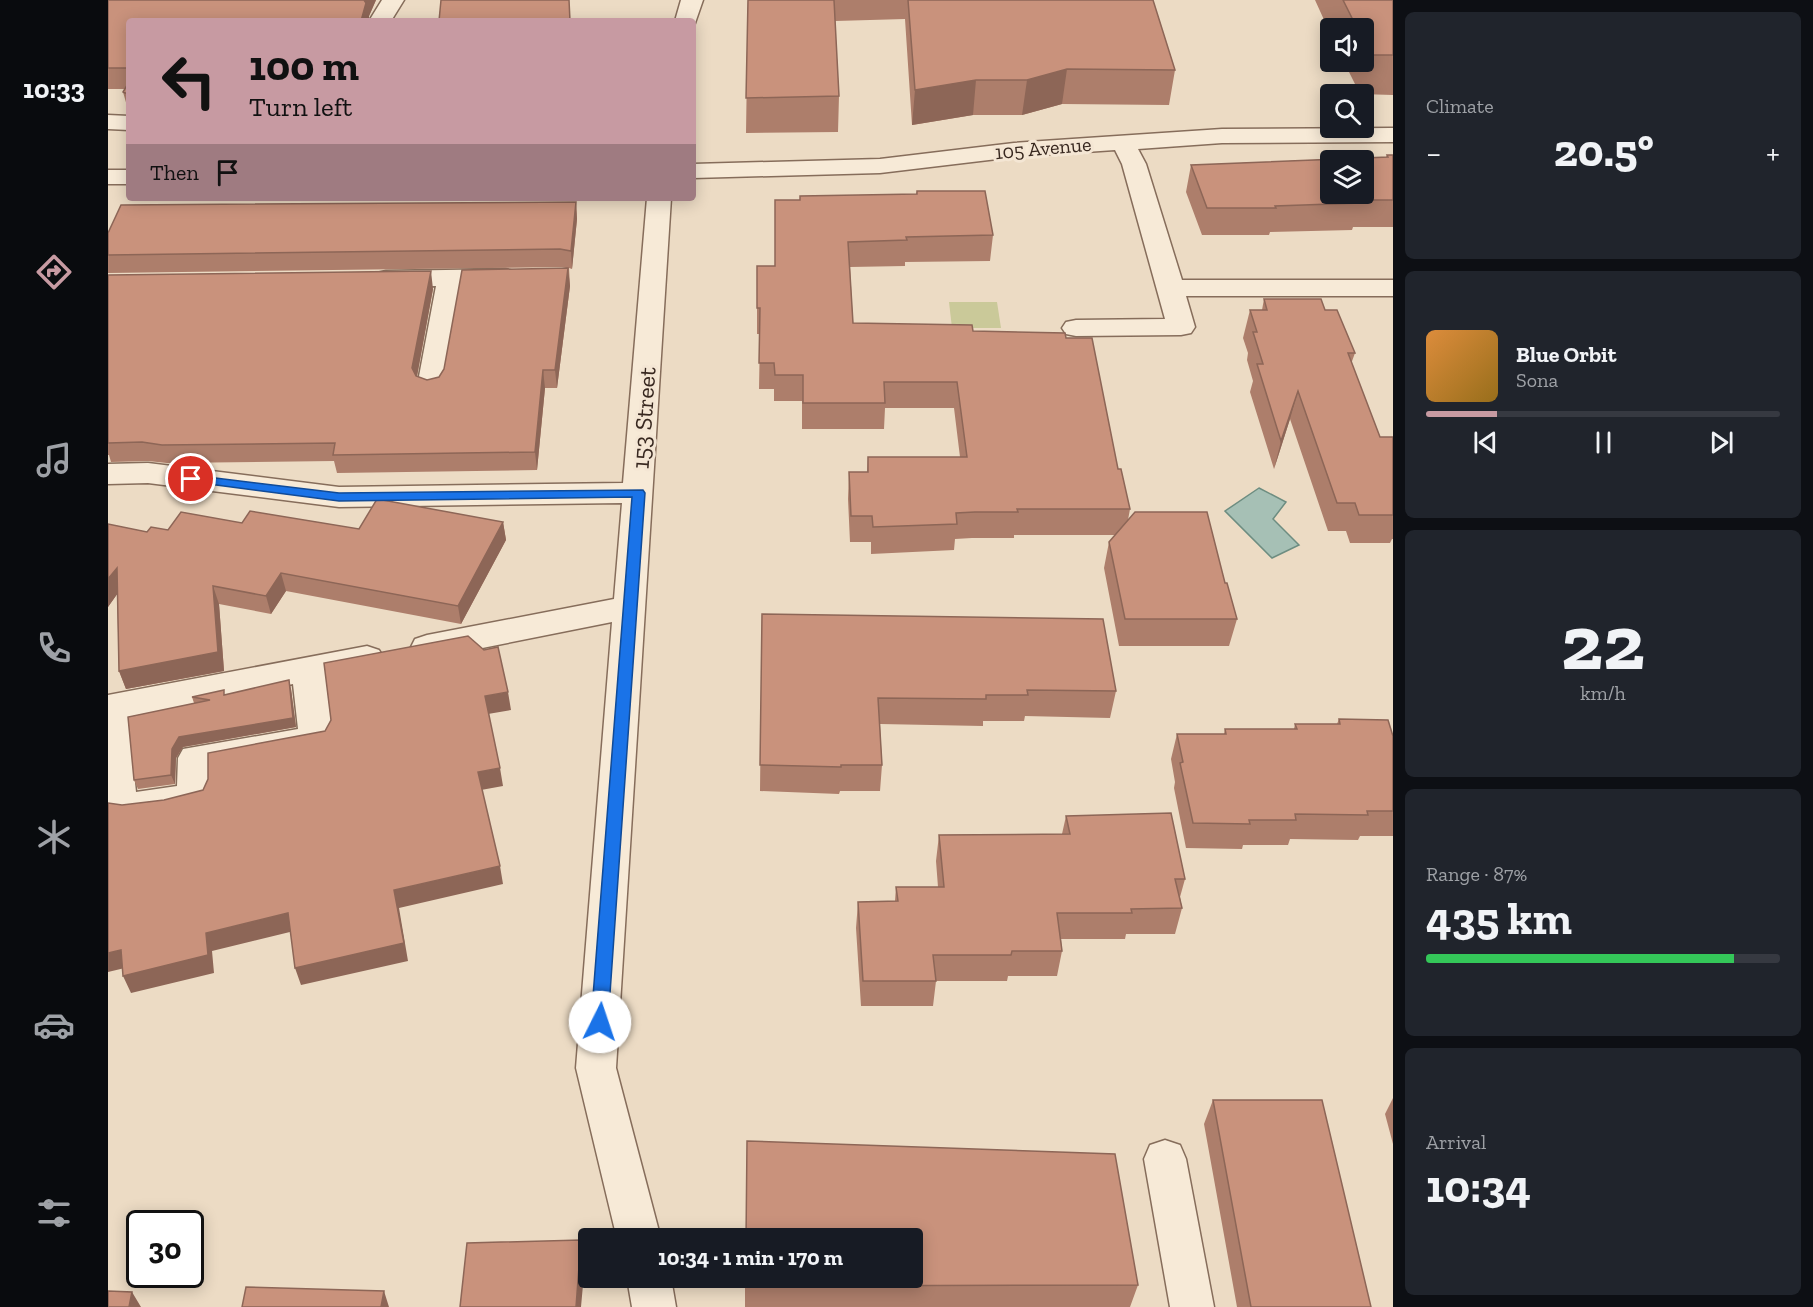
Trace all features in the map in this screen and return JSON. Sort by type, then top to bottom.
[{"type":"street","points":[[382,18],[393,0]]},
{"type":"street","points":[[687,18],[692,0]]},
{"type":"street","points":[[108,122],[126,123]]},
{"type":"street","name":"105 Avenue","points":[[696,171],[880,166],[1014,150],[1222,136],[1393,135]]},
{"type":"street","points":[[1076,328],[1181,327],[1134,164],[1122,142]]},
{"type":"street","points":[[108,177],[126,177]]},
{"type":"street","name":"153 Street","points":[[636,1228],[596,1068],[659,201]]},
{"type":"street","points":[[357,279],[529,277]]},
{"type":"street","points":[[431,387],[451,278]]},
{"type":"street","points":[[1171,288],[1393,288]]},
{"type":"street","points":[[108,474],[148,473],[339,497],[639,493]]},
{"type":"street","points":[[308,669],[316,739],[195,758],[194,797],[120,808],[109,707],[631,607]]},
{"type":"street","points":[[1165,1159],[1192,1307]]},
{"type":"street","points":[[651,1288],[654,1307]]},
{"type":"shaded area","points":[[949,302],[997,302],[1001,328],[952,328]]},
{"type":"shaded area","points":[[1259,488],[1286,502],[1273,519],[1299,545],[1272,558],[1225,511]]},
{"type":"building","points":[[108,0],[364,0],[366,3],[362,18],[126,18],[126,68],[108,68]]},
{"type":"building","points":[[441,0],[569,0],[570,18],[439,18]]},
{"type":"building","points":[[748,0],[834,0],[839,96],[746,98]]},
{"type":"building","points":[[908,0],[1153,0],[1175,70],[1067,69],[1027,80],[976,80],[915,90]]},
{"type":"building","points":[[1343,0],[1393,0],[1393,55],[1374,55],[1374,18],[1352,18]]},
{"type":"building","points":[[1393,155],[1393,200],[1374,200],[1374,158]]},
{"type":"building","points":[[1320,160],[1320,204],[1332,204],[1275,206],[1276,208],[1207,208],[1191,165]]},
{"type":"building","points":[[917,191],[985,191],[993,235],[906,237],[907,240],[848,242],[853,323],[972,325],[973,331],[1065,333],[1066,338],[1092,338],[1118,469],[1121,469],[1130,509],[1017,509],[1018,512],[956,513],[957,524],[873,527],[872,516],[851,516],[849,472],[868,472],[868,457],[967,457],[957,382],[884,382],[885,403],[803,403],[803,375],[775,375],[774,363],[759,363],[760,308],[757,308],[757,266],[775,266],[775,200],[800,200],[800,196],[917,194]]},
{"type":"building","points":[[576,202],[571,251],[560,249],[108,255],[108,233],[121,205]]},
{"type":"building","points":[[568,268],[555,370],[543,370],[535,452],[333,455],[335,443],[162,445],[142,442],[108,443],[108,275],[431,271],[412,368],[416,376],[427,380],[439,377],[444,369],[462,270]]},
{"type":"building","points":[[1264,299],[1321,299],[1325,310],[1337,310],[1355,353],[1348,353],[1380,437],[1393,437],[1393,515],[1359,515],[1355,503],[1337,503],[1298,391],[1281,441],[1257,364],[1263,364],[1253,332],[1257,332],[1250,310],[1267,310]]},
{"type":"building","points":[[377,499],[503,522],[458,606],[281,573],[266,596],[213,586],[218,652],[119,671],[117,568],[108,579],[108,524],[147,532],[151,527],[168,530],[181,512],[242,523],[250,511],[359,529]]},
{"type":"building","points":[[1135,512],[1207,512],[1225,583],[1227,583],[1237,619],[1125,619],[1109,542]]},
{"type":"building","points":[[762,614],[1103,619],[1116,691],[1027,690],[1028,695],[986,695],[986,699],[878,698],[882,765],[841,765],[841,767],[760,765]]},
{"type":"building","points":[[468,636],[484,650],[498,647],[508,692],[485,696],[500,768],[478,772],[500,866],[394,890],[404,943],[295,968],[288,913],[206,933],[208,955],[123,976],[121,950],[108,953],[108,803],[122,805],[164,800],[203,790],[208,779],[208,753],[325,731],[331,720],[324,663]]},
{"type":"building","points":[[289,680],[293,718],[179,737],[172,749],[171,775],[134,780],[128,717],[210,700],[192,697],[224,690],[224,695]]},
{"type":"building","points":[[1339,719],[1388,720],[1393,736],[1393,811],[1367,811],[1368,815],[1295,814],[1296,820],[1249,820],[1250,824],[1193,823],[1180,763],[1183,762],[1177,734],[1226,734],[1225,729],[1297,729],[1295,724],[1340,724]]},
{"type":"building","points":[[1171,813],[1185,879],[1175,879],[1182,908],[1131,909],[1132,913],[1057,913],[1062,951],[1012,951],[1011,955],[933,955],[936,981],[863,981],[858,902],[898,901],[896,887],[944,887],[939,835],[1070,834],[1066,816]]},
{"type":"building","points":[[1213,1100],[1322,1100],[1371,1307],[1251,1307]]},
{"type":"building","points":[[747,1141],[1115,1154],[1138,1285],[923,1286],[923,1228],[746,1228]]},
{"type":"building","points":[[578,1240],[576,1307],[460,1307],[467,1243]]},
{"type":"building","points":[[246,1287],[384,1291],[381,1307],[242,1307]]},
{"type":"building","points":[[108,1291],[132,1292],[129,1307],[108,1307]]},
{"type":"route","points":[[191,479],[339,497],[639,493],[600,1022]]}]
